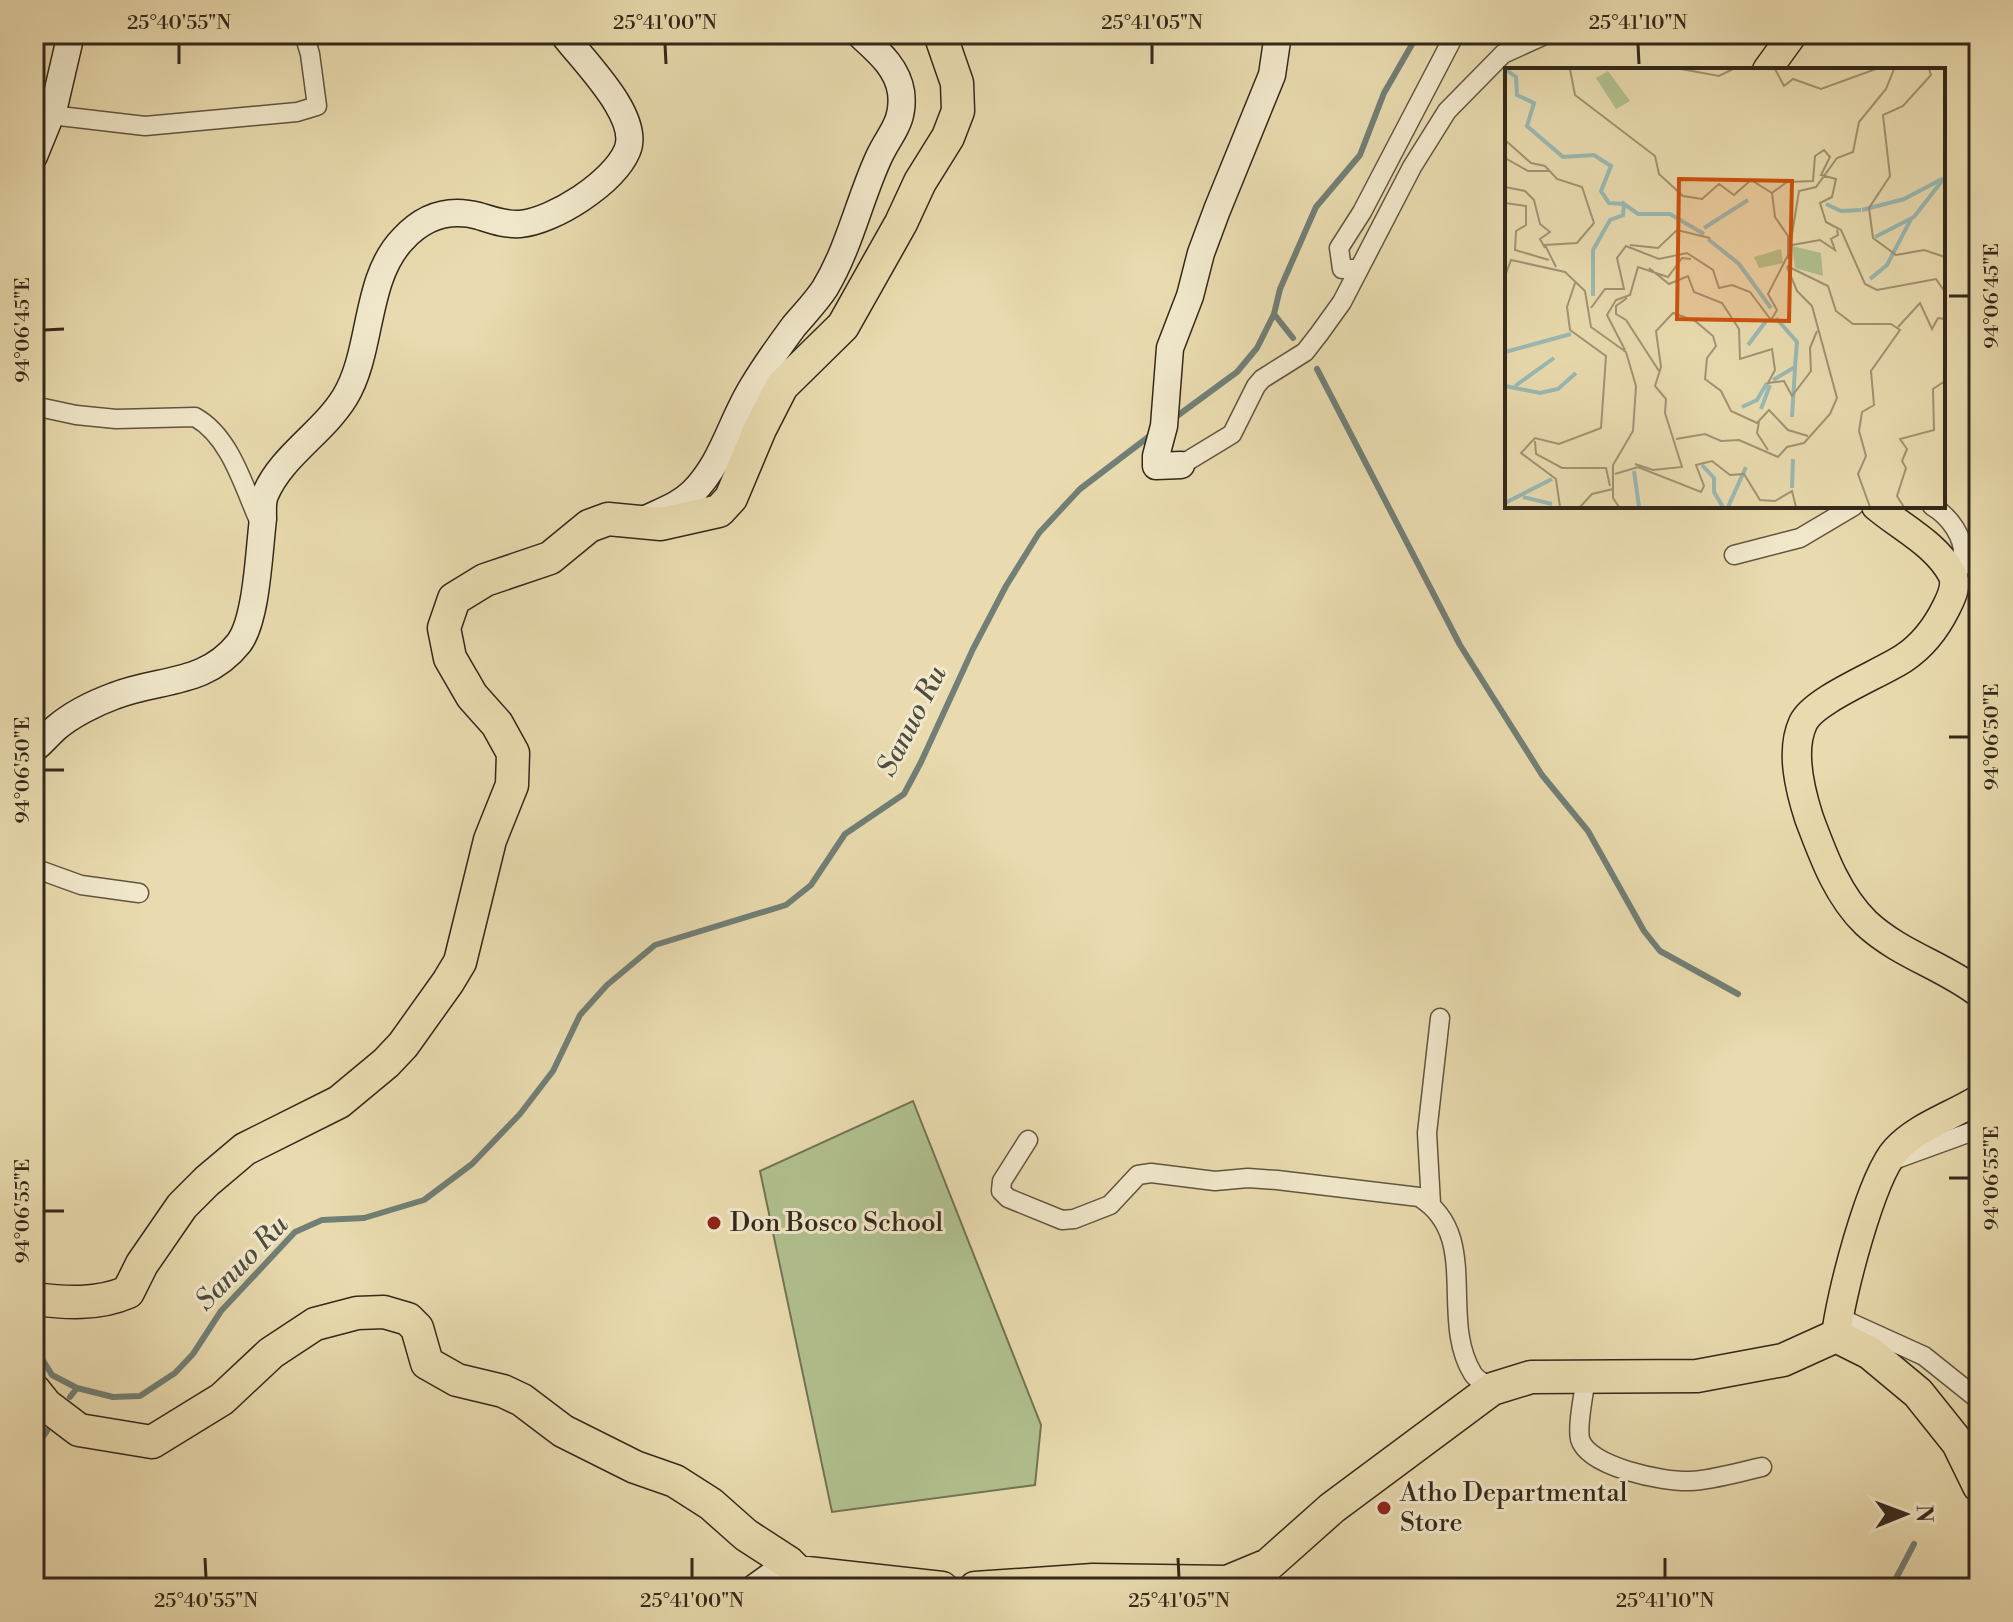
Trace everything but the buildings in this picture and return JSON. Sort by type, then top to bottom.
[{"type":"highway","points":[[34,1299],[89,1301],[128,1292],[142,1264],[182,1206],[207,1181],[245,1149],[339,1102],[403,1045],[460,962],[490,840],[512,785],[513,753],[497,724],[472,696],[450,658],[444,628],[454,599],[485,580],[550,558],[589,526],[608,519],[661,524],[719,511],[731,498],[782,386],[843,326],[901,223],[920,182],[948,137],[958,111],[957,83],[940,34]]},
{"type":"highway","points":[[34,1390],[46,1405],[79,1430],[152,1442],[222,1399],[271,1353],[315,1324],[357,1313],[384,1312],[408,1319],[417,1328],[427,1363],[457,1380],[503,1391],[522,1400],[563,1431],[635,1467],[675,1481],[711,1504],[790,1574],[942,1588]]},
{"type":"highway","points":[[975,1588],[1093,1580],[1227,1582],[1268,1565],[1332,1508],[1492,1389],[1531,1377],[1697,1376],[1783,1360],[1837,1326],[1918,1393],[1958,1443],[1979,1486]]},
{"type":"main road","points":[[1768,68],[1793,34]]},
{"type":"main road","points":[[1879,508],[1932,548],[1945,562],[1954,583],[1953,594],[1925,641],[1897,663],[1823,702],[1803,721],[1796,748],[1803,799],[1832,875],[1850,907],[1883,939],[1979,993]]},
{"type":"main road","points":[[1837,1326],[1868,1209],[1887,1163],[1895,1151],[1913,1136],[1979,1099]]},
{"type":"street","points":[[34,156],[51,115],[71,34]]},
{"type":"street","points":[[51,115],[145,126],[282,114],[317,106],[304,34]]},
{"type":"street","points":[[34,749],[57,727],[115,695],[190,678],[225,658],[247,631],[264,497],[289,460],[347,395],[386,265],[400,241],[433,216],[457,212],[499,223],[520,224],[539,219],[561,210],[616,170],[628,150],[631,136],[624,116],[563,34]]},
{"type":"street","points":[[636,523],[675,505],[692,493],[708,474],[751,388],[825,288],[878,157],[895,132],[900,113],[901,92],[897,77],[887,60],[859,34]]},
{"type":"street","points":[[1278,34],[1272,75],[1217,210],[1170,348],[1164,426],[1156,466],[1181,465],[1232,434],[1256,386],[1305,352],[1342,302],[1412,167],[1447,111],[1503,54],[1547,34]]},
{"type":"street","points":[[1358,269],[1342,269],[1339,248],[1362,212],[1455,34]]},
{"type":"street","points":[[34,406],[116,419],[195,417],[206,423],[217,436],[234,464],[262,528]]},
{"type":"street","points":[[1734,555],[1800,538],[1851,508]]},
{"type":"street","points":[[1935,508],[1945,514],[1961,545],[1963,558],[1954,583]]},
{"type":"street","points":[[34,868],[81,885],[139,893]]},
{"type":"street","points":[[1431,1204],[1427,1133],[1440,1018]]},
{"type":"street","points":[[1913,1136],[1979,1112]]},
{"type":"street","points":[[1887,1163],[1979,1129]]},
{"type":"street","points":[[1028,1140],[1002,1181],[1001,1191],[1008,1198],[1062,1220],[1091,1214],[1110,1205],[1138,1175],[1151,1173],[1215,1181],[1248,1178],[1277,1180],[1419,1197],[1431,1204],[1443,1219],[1455,1251],[1456,1311],[1463,1349],[1474,1376],[1492,1389]]},
{"type":"street","points":[[1837,1326],[1924,1356],[1977,1398]]},
{"type":"street","points":[[1586,1378],[1579,1437],[1586,1450],[1598,1460],[1655,1478],[1690,1481],[1762,1467]]},
{"type":"street","points":[[754,1588],[790,1574]]},
{"type":"green space","points":[[913,1101],[1041,1425],[1035,1485],[832,1512],[760,1171]]},
{"type":"waterway","name":"Sanuo Ru","points":[[1173,419],[1237,372],[1257,348],[1274,314],[1280,289],[1316,207],[1360,155],[1384,93],[1418,34]]},
{"type":"waterway","points":[[1274,314],[1293,338]]},
{"type":"waterway","points":[[1317,369],[1460,645],[1542,775],[1588,831],[1644,931],[1660,951],[1738,994]]},
{"type":"waterway","name":"Sanuo Ru","points":[[70,1397],[77,1388],[113,1397],[140,1396],[175,1373],[193,1354],[221,1311],[295,1232],[322,1220],[364,1218],[424,1200],[472,1164],[520,1114],[553,1071],[580,1015],[607,985],[655,945],[786,905],[811,885],[845,834],[904,794],[973,649],[1006,586],[1039,533],[1080,489],[1151,435]]},
{"type":"waterway","points":[[34,1346],[52,1375],[77,1388]]},
{"type":"waterway","points":[[34,1449],[47,1431]]},
{"type":"waterway","points":[[1891,1588],[1914,1544]]},
{"type":"place","name":"Don Bosco School","points":[[714,1223]]},
{"type":"place","name":"Atho Departmental Store","points":[[1384,1508]]}]
